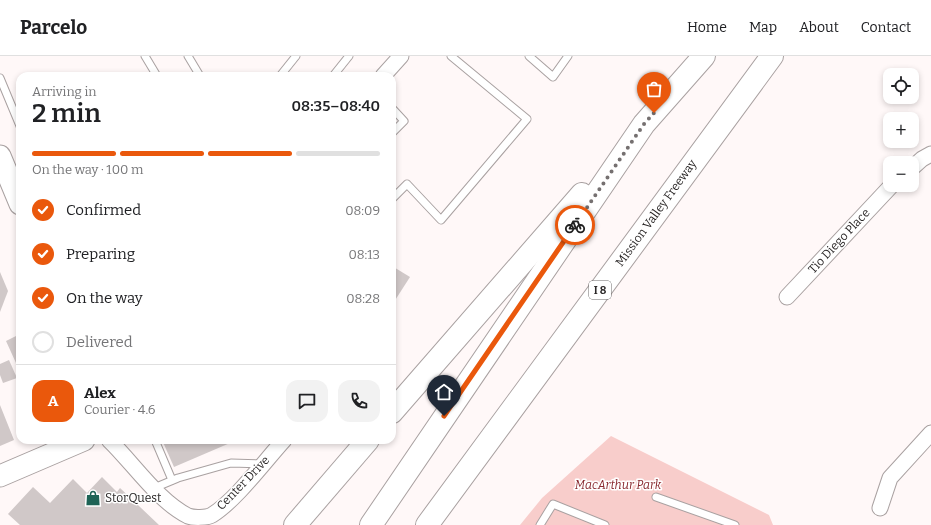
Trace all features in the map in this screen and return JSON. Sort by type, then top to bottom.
[{"type":"highway","points":[[396,407],[480,309],[704,56]]},
{"type":"highway","name":"Mission Valley Freeway","points":[[427,525],[772,56]]},
{"type":"highway","points":[[371,525],[644,124]]},
{"type":"highway","points":[[295,525],[365,444]]},
{"type":"main road","points":[[0,156],[16,194]]},
{"type":"main road","points":[[0,476],[75,444]]},
{"type":"street","points":[[387,72],[401,56]]},
{"type":"street","points":[[919,162],[931,154]]},
{"type":"street","name":"Tio Diego Place","points":[[786,297],[885,192]]},
{"type":"street","points":[[880,508],[890,478],[931,433]]},
{"type":"street","name":"Center Drive","points":[[113,444],[175,508],[190,517],[210,516],[231,499],[280,444]]},
{"type":"lane","points":[[145,56],[155,72]]},
{"type":"lane","points":[[188,56],[198,72]]},
{"type":"lane","points":[[283,72],[296,56]]},
{"type":"lane","points":[[336,72],[349,56]]},
{"type":"lane","points":[[396,195],[407,184],[441,220],[527,119],[451,56]]},
{"type":"lane","points":[[529,56],[553,76],[568,56]]},
{"type":"lane","points":[[0,78],[16,116]]},
{"type":"lane","points":[[396,112],[404,121],[396,129]]},
{"type":"lane","points":[[157,444],[172,480]]},
{"type":"lane","points":[[154,488],[172,480],[231,463],[262,464]]},
{"type":"lane","points":[[656,497],[735,525]]},
{"type":"lane","points":[[540,525],[553,504],[605,525]]},
{"type":"green space","name":"MacArthur Park","points":[[611,436],[769,515],[773,525],[520,525],[542,498]]},
{"type":"building","points":[[396,268],[410,277],[396,299]]},
{"type":"building","points":[[0,272],[8,291],[0,312]]},
{"type":"building","points":[[16,336],[16,363],[6,341]]},
{"type":"building","points":[[9,360],[16,378],[3,383],[0,375],[0,364]]},
{"type":"building","points":[[0,405],[14,440],[0,446]]},
{"type":"building","points":[[164,444],[228,444],[174,467]]},
{"type":"building","name":"StorQuest","points":[[102,477],[117,492],[120,488],[159,525],[20,525],[8,514],[33,487],[50,503],[73,479],[87,493]]},
{"type":"way so far","points":[[575,225],[644,124],[654,113]]},
{"type":"place","name":"StorQuest","points":[[93,498]]},
{"type":"route","points":[[444,416],[575,225]]}]
